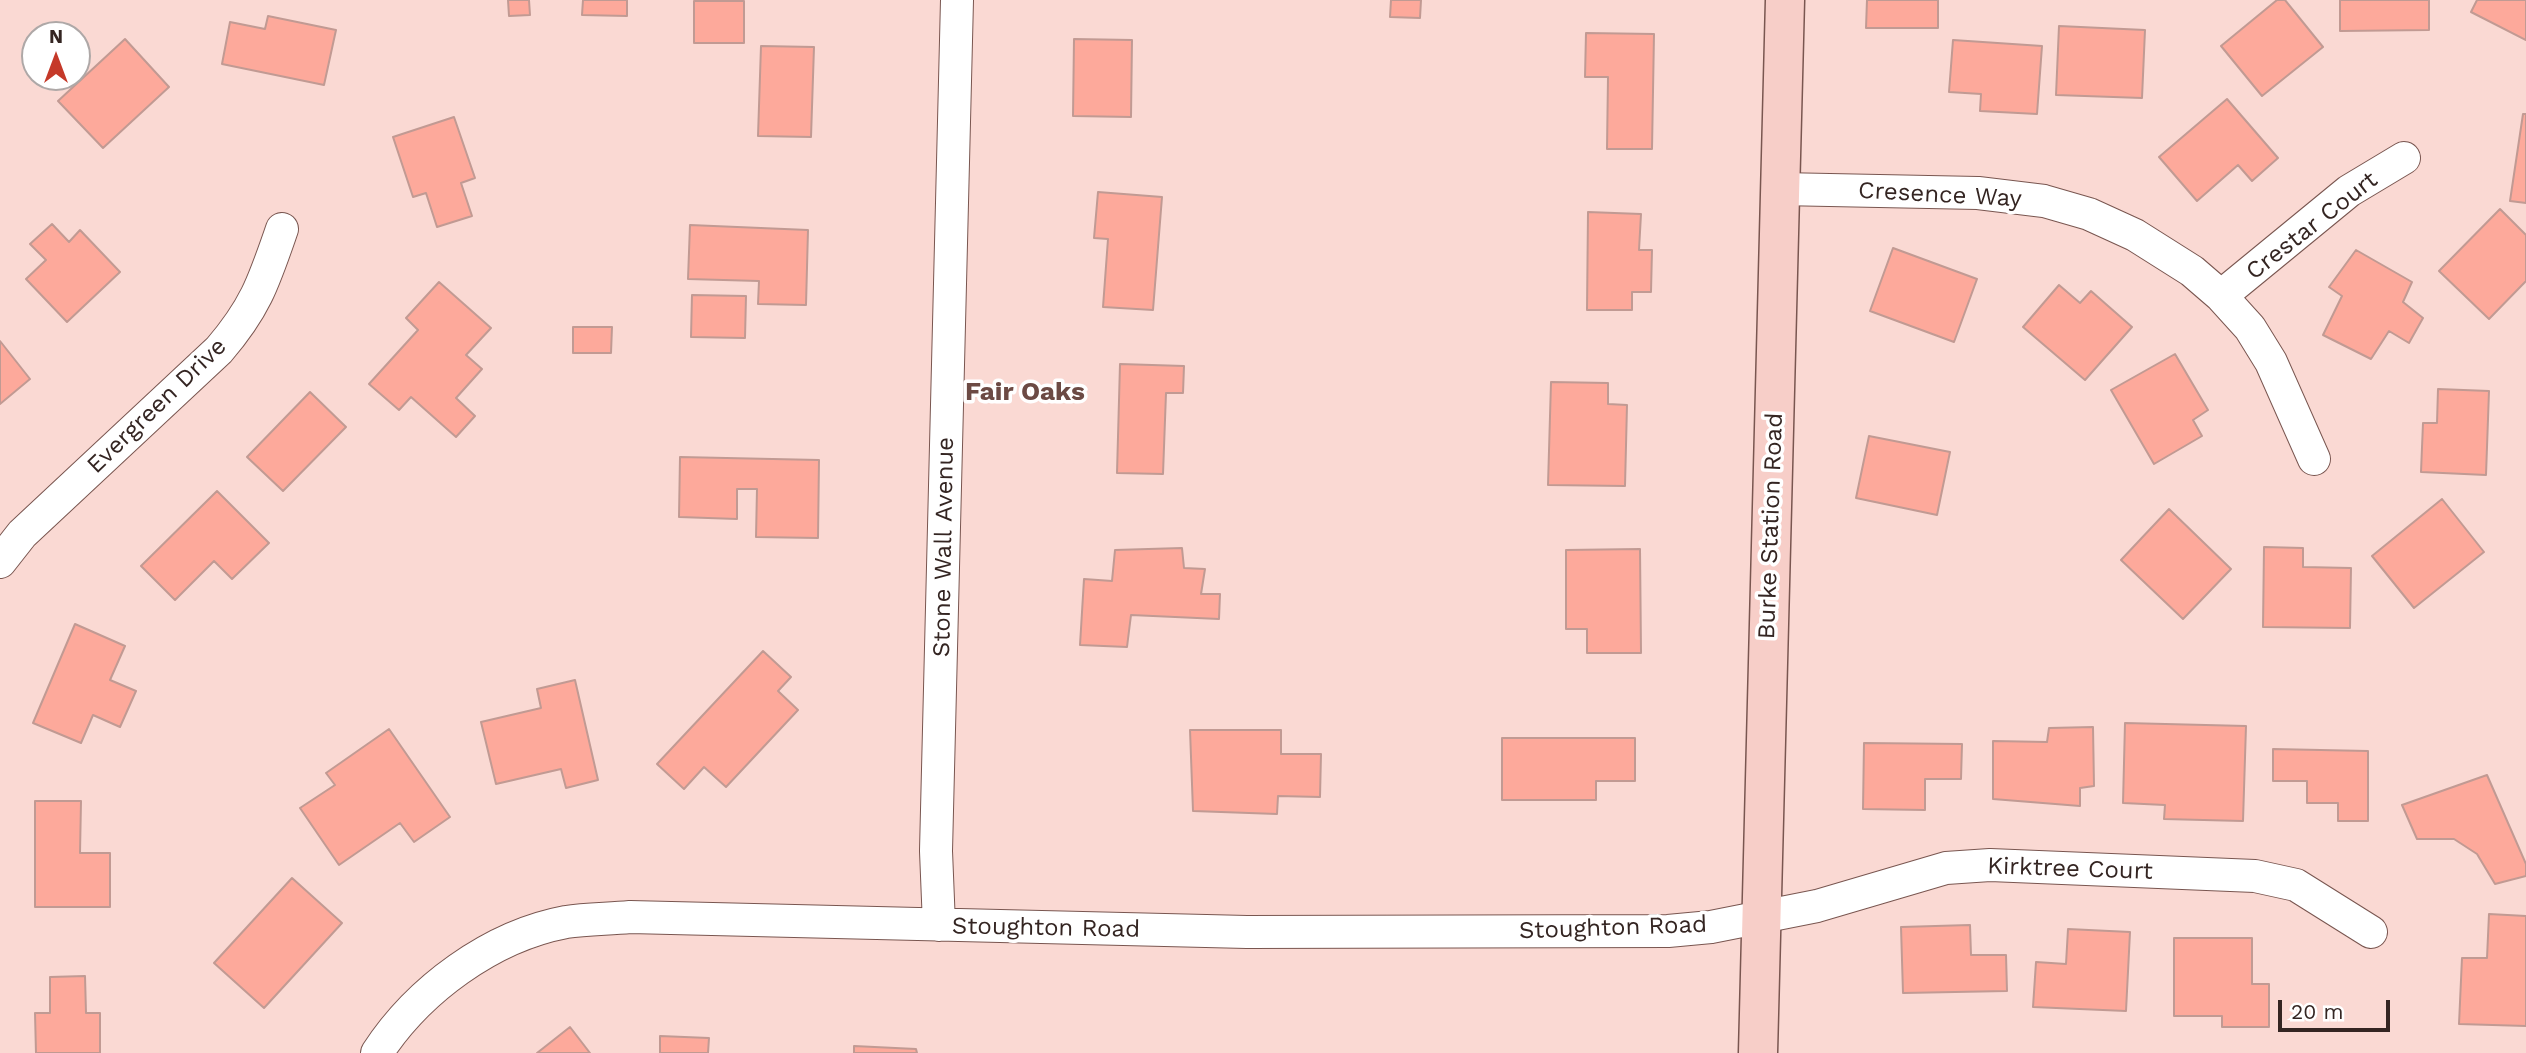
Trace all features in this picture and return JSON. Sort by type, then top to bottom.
[{"type":"street","name":"Stone Wall Avenue","points":[[939,925],[936,851],[957,0]]},
{"type":"street","name":"Burke Station Road","points":[[1758,1053],[1785,0]]},
{"type":"street","name":"Crestar Court","points":[[2221,296],[2349,191],[2404,158]]},
{"type":"street","name":"Cresence Way","points":[[1780,189],[1978,192],[2044,201],[2089,214],[2135,235],[2192,271],[2221,296],[2250,328],[2271,362],[2314,458]]},
{"type":"street","name":"Evergreen Drive","points":[[0,562],[22,534],[219,350],[258,297],[282,229]]},
{"type":"street","name":"Kirktree Court","points":[[1761,915],[1817,906],[1946,868],[1990,865],[2255,876],[2296,885],[2371,932]]},
{"type":"street","name":"Stoughton Road","points":[[377,1053],[435,985],[502,943],[565,922],[630,917],[1247,932],[1668,931],[1711,927],[1761,915]]},
{"type":"building","points":[[508,0],[529,0],[530,15],[509,16]]},
{"type":"building","points":[[583,0],[627,0],[627,16],[582,15]]},
{"type":"building","points":[[1391,0],[1421,0],[1420,18],[1390,17]]},
{"type":"building","points":[[1867,0],[1938,0],[1938,28],[1866,28]]},
{"type":"building","points":[[2277,0],[2285,0],[2323,47],[2262,96],[2221,46]]},
{"type":"building","points":[[2340,0],[2429,0],[2429,30],[2340,31]]},
{"type":"building","points":[[2477,0],[2526,0],[2526,40],[2471,12]]},
{"type":"building","points":[[694,1],[744,1],[744,43],[694,43]]},
{"type":"building","points":[[268,16],[336,30],[324,85],[222,64],[230,22],[265,29]]},
{"type":"building","points":[[2059,26],[2145,30],[2142,98],[2056,95]]},
{"type":"building","points":[[1586,33],[1654,34],[1652,149],[1607,149],[1608,77],[1585,77]]},
{"type":"building","points":[[125,39],[169,87],[103,148],[58,101],[69,91],[91,91],[91,70]]},
{"type":"building","points":[[1074,39],[1132,40],[1131,117],[1073,116]]},
{"type":"building","points":[[1953,40],[2042,46],[2037,114],[1980,111],[1981,94],[1949,92]]},
{"type":"building","points":[[761,46],[814,47],[811,137],[758,136]]},
{"type":"building","points":[[2227,99],[2278,158],[2252,181],[2238,165],[2197,201],[2159,157]]},
{"type":"building","points":[[2523,114],[2526,114],[2526,203],[2510,201]]},
{"type":"building","points":[[454,117],[475,178],[461,183],[472,216],[437,227],[426,193],[413,197],[393,137]]},
{"type":"building","points":[[1098,192],[1162,197],[1153,310],[1103,307],[1108,239],[1094,238]]},
{"type":"building","points":[[2500,209],[2526,235],[2526,281],[2489,319],[2439,271]]},
{"type":"building","points":[[1588,212],[1641,214],[1639,250],[1652,250],[1651,292],[1632,292],[1632,310],[1587,310]]},
{"type":"building","points":[[52,224],[69,242],[80,230],[120,272],[67,322],[26,279],[46,260],[30,244]]},
{"type":"building","points":[[690,225],[808,230],[806,305],[758,304],[759,281],[688,279]]},
{"type":"building","points":[[1893,248],[1977,279],[1954,342],[1870,311]]},
{"type":"building","points":[[2356,250],[2412,282],[2403,302],[2423,318],[2409,343],[2389,331],[2371,359],[2323,335],[2342,296],[2329,287]]},
{"type":"building","points":[[439,282],[491,328],[466,355],[482,369],[456,398],[475,416],[456,437],[411,397],[399,410],[369,384],[418,330],[406,318]]},
{"type":"building","points":[[2059,285],[2080,303],[2091,291],[2132,327],[2085,380],[2023,327]]},
{"type":"building","points":[[692,295],[746,296],[745,338],[691,337]]},
{"type":"building","points":[[573,327],[612,327],[611,353],[573,353]]},
{"type":"building","points":[[0,341],[30,379],[0,404]]},
{"type":"building","points":[[2175,354],[2208,410],[2193,420],[2202,436],[2154,464],[2111,390]]},
{"type":"building","points":[[1120,364],[1184,366],[1183,393],[1166,393],[1163,474],[1117,473]]},
{"type":"building","points":[[1551,382],[1608,383],[1608,404],[1627,405],[1625,486],[1548,485]]},
{"type":"building","points":[[2438,389],[2489,391],[2486,475],[2421,472],[2423,423],[2437,423]]},
{"type":"building","points":[[310,392],[346,427],[283,491],[247,457]]},
{"type":"building","points":[[1869,436],[1950,452],[1937,515],[1856,498]]},
{"type":"building","points":[[680,457],[819,460],[818,538],[756,537],[757,489],[737,489],[737,519],[679,517]]},
{"type":"building","points":[[217,491],[269,543],[232,579],[214,561],[175,600],[141,566]]},
{"type":"building","points":[[2442,499],[2484,552],[2414,608],[2372,556]]},
{"type":"building","points":[[2169,509],[2231,569],[2183,619],[2121,560]]},
{"type":"building","points":[[2264,547],[2303,548],[2303,567],[2351,568],[2350,628],[2263,627]]},
{"type":"building","points":[[1182,548],[1184,568],[1205,569],[1201,594],[1220,594],[1219,619],[1131,615],[1127,647],[1080,645],[1084,579],[1112,581],[1115,550]]},
{"type":"building","points":[[1640,549],[1641,653],[1587,653],[1587,629],[1566,629],[1566,550]]},
{"type":"building","points":[[75,624],[125,646],[110,680],[136,691],[120,727],[93,715],[81,743],[33,723]]},
{"type":"building","points":[[763,651],[791,677],[778,691],[798,710],[726,787],[704,767],[684,789],[657,764]]},
{"type":"building","points":[[575,680],[598,780],[566,788],[561,769],[496,784],[481,722],[541,708],[537,689]]},
{"type":"building","points":[[2125,723],[2246,726],[2243,821],[2164,819],[2165,805],[2123,803]]},
{"type":"building","points":[[2093,727],[2094,786],[2080,788],[2080,806],[1993,799],[1993,741],[2047,742],[2049,728]]},
{"type":"building","points":[[389,729],[450,817],[414,842],[400,823],[339,865],[300,808],[335,785],[326,773]]},
{"type":"building","points":[[1190,730],[1281,730],[1281,754],[1321,754],[1320,797],[1278,796],[1277,814],[1193,811]]},
{"type":"building","points":[[1502,738],[1635,738],[1635,781],[1596,781],[1596,800],[1502,800]]},
{"type":"building","points":[[1864,743],[1962,744],[1961,779],[1925,779],[1925,810],[1863,809]]},
{"type":"building","points":[[2273,749],[2368,751],[2368,821],[2338,821],[2338,803],[2307,803],[2307,781],[2273,781]]},
{"type":"building","points":[[2487,775],[2526,864],[2526,876],[2495,884],[2477,854],[2454,839],[2417,839],[2402,805]]},
{"type":"building","points":[[35,801],[81,801],[80,853],[110,853],[110,907],[35,907]]},
{"type":"building","points":[[292,878],[342,923],[264,1008],[214,963]]},
{"type":"building","points":[[2489,914],[2526,916],[2526,1026],[2459,1024],[2462,958],[2487,958]]},
{"type":"building","points":[[1970,925],[1971,955],[2006,955],[2007,991],[1903,993],[1901,927]]},
{"type":"building","points":[[2068,929],[2130,932],[2126,1011],[2033,1007],[2036,962],[2066,964]]},
{"type":"building","points":[[2174,938],[2252,938],[2252,984],[2269,984],[2269,1027],[2222,1027],[2222,1016],[2174,1016]]},
{"type":"building","points":[[85,976],[86,1013],[100,1013],[100,1053],[36,1053],[35,1013],[50,1013],[50,977]]},
{"type":"building","points":[[570,1027],[590,1053],[537,1053]]},
{"type":"building","points":[[660,1036],[709,1038],[708,1053],[660,1053]]},
{"type":"building","points":[[854,1046],[916,1049],[917,1053],[854,1053]]},
{"type":"district","name":"Fair Oaks","points":[[1025,392]]}]
